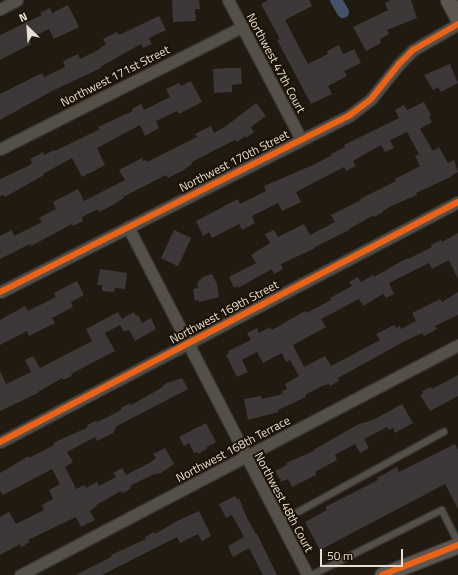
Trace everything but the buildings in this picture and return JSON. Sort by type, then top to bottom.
[{"type":"street","points":[[0,9],[17,0]]},
{"type":"street","name":"Northwest 47th Court","points":[[228,0],[301,139]]},
{"type":"street","points":[[448,0],[458,19]]},
{"type":"street","name":"Northwest 170th Street","points":[[0,292],[350,115],[371,99],[399,64],[413,50],[458,24]]},
{"type":"street","name":"Northwest 171st Street","points":[[0,149],[242,27]]},
{"type":"street","name":"Northwest 169th Street","points":[[0,442],[458,202]]},
{"type":"street","name":"Northwest 48th Court","points":[[128,227],[187,344],[308,575]]},
{"type":"street","name":"Northwest 168th Terrace","points":[[20,575],[458,345]]},
{"type":"street","points":[[382,575],[458,544]]},
{"type":"lane","points":[[280,522],[444,432]]},
{"type":"lane","points":[[312,575],[442,510],[458,544]]},
{"type":"waterway","points":[[336,0],[343,12]]},
{"type":"cycle path","points":[[0,292],[350,115],[371,99],[399,64],[413,50],[458,24]]},
{"type":"cycle path","points":[[0,442],[458,202]]},
{"type":"cycle path","points":[[382,575],[458,545]]}]
